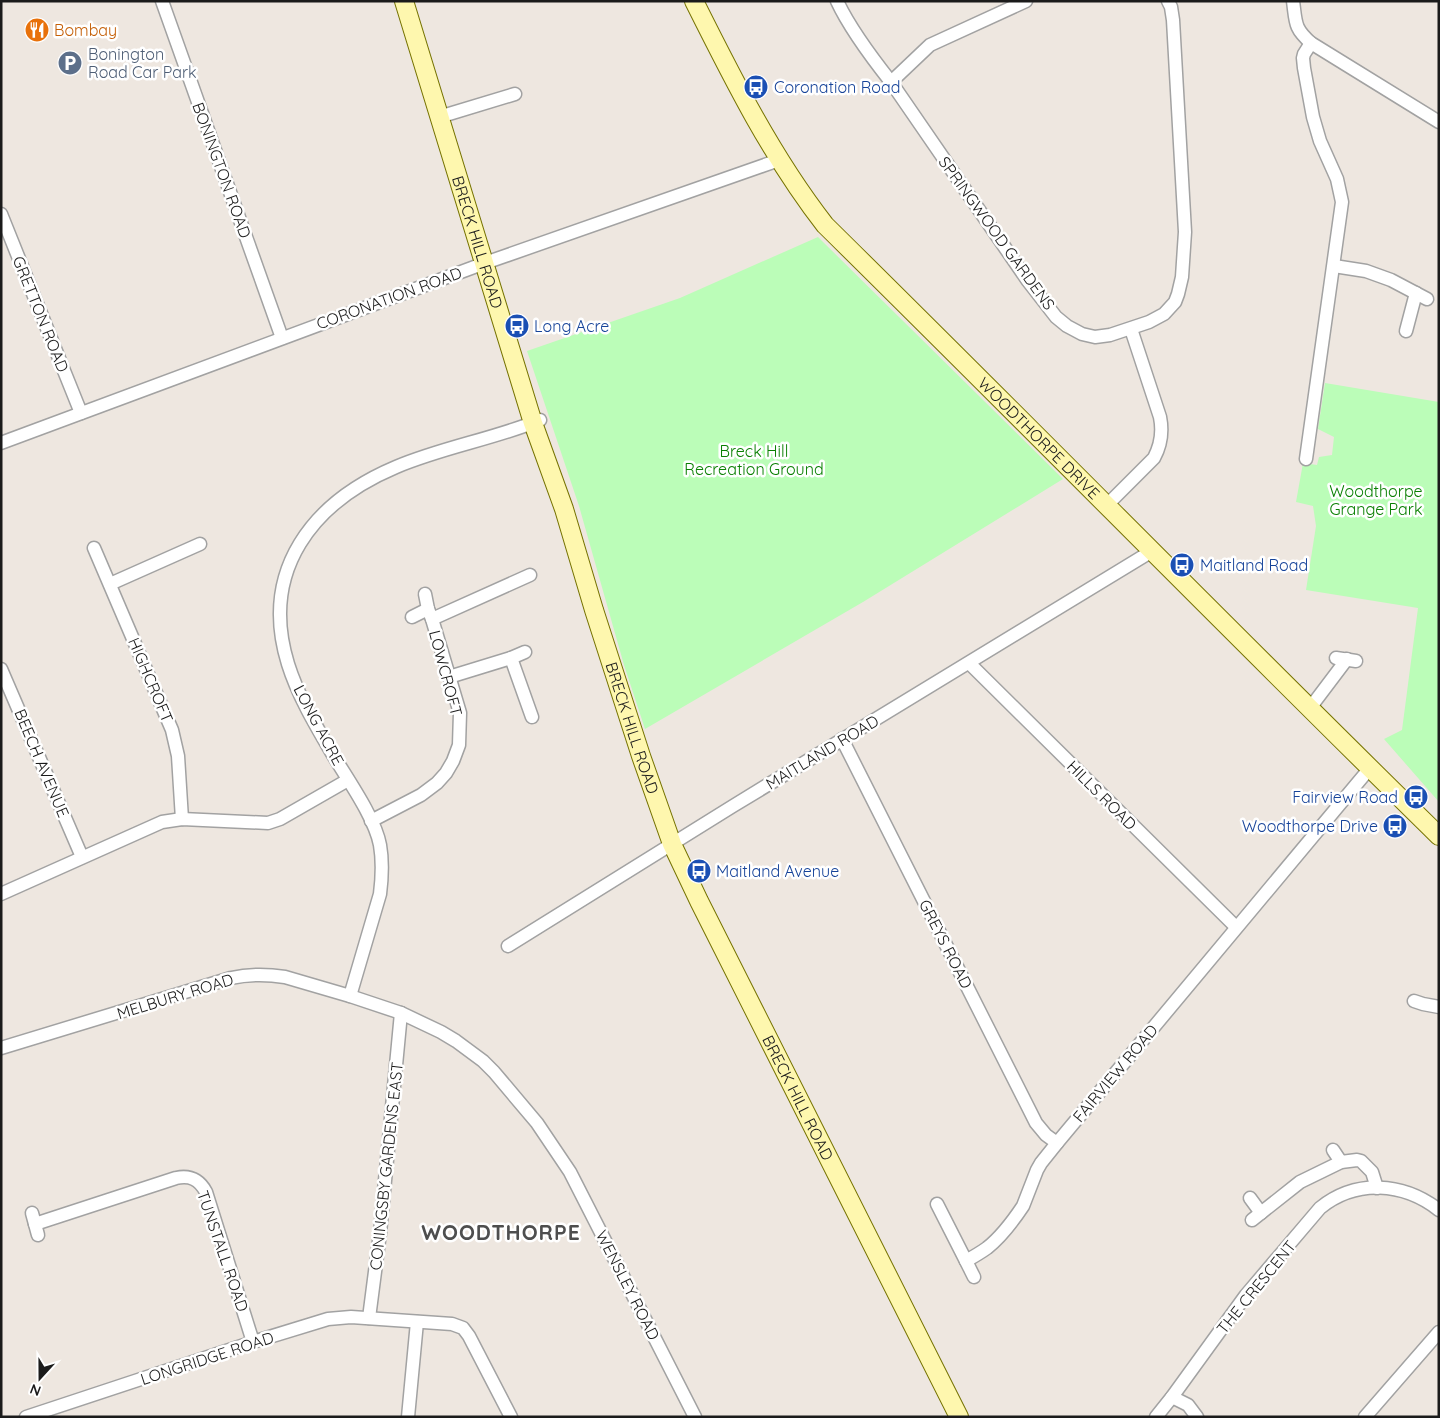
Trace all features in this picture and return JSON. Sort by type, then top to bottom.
[{"type":"street","name":"BRECK HILL ROAD","points":[[404,1],[485,263],[537,422],[594,610],[672,844],[959,1417]]},
{"type":"street","name":"WOODTHORPE DRIVE","points":[[694,1],[742,96],[779,160],[825,225],[1439,836]]},
{"type":"street","name":"SPRINGWOOD GARDENS","points":[[837,1],[876,62],[1028,280],[1056,317],[1072,329],[1088,336],[1110,334],[1131,329],[1157,318],[1169,308],[1178,294],[1182,277],[1185,232],[1173,20],[1168,1]]},
{"type":"street","points":[[891,82],[930,45],[1026,1]]},
{"type":"street","points":[[1293,1],[1298,29],[1301,35],[1311,44],[1439,122]]},
{"type":"street","name":"BONINGTON ROAD","points":[[164,6],[282,338]]},
{"type":"street","points":[[1306,459],[1342,202],[1337,179],[1320,141],[1313,117],[1304,63],[1304,54],[1311,44]]},
{"type":"street","points":[[439,116],[515,94]]},
{"type":"street","name":"CORONATION ROAD","points":[[1,443],[485,263],[779,160]]},
{"type":"street","name":"GRETTON ROAD","points":[[1,214],[81,413]]},
{"type":"street","points":[[1334,266],[1366,271],[1391,280],[1421,296],[1406,331]]},
{"type":"street","points":[[1107,505],[1154,458],[1161,439],[1160,417],[1131,329]]},
{"type":"street","name":"LONG ACRE","points":[[350,996],[380,894],[382,878],[380,844],[371,821],[313,722],[288,663],[282,633],[280,607],[284,577],[300,542],[312,524],[341,498],[370,480],[396,467],[426,456],[537,422]]},
{"type":"street","points":[[110,584],[200,544]]},
{"type":"street","name":"HIGHCROFT","points":[[94,548],[172,730],[178,756],[182,819]]},
{"type":"street","name":"MAITLAND ROAD","points":[[672,844],[1152,551]]},
{"type":"street","name":"LOWCROFT","points":[[371,821],[413,799],[437,783],[454,761],[459,745],[460,714],[430,614],[530,575]]},
{"type":"street","points":[[412,617],[430,614],[425,594]]},
{"type":"street","points":[[449,677],[525,652]]},
{"type":"street","points":[[511,658],[532,717]]},
{"type":"street","points":[[1310,708],[1346,659]]},
{"type":"street","name":"HILLS ROAD","points":[[969,662],[1236,927]]},
{"type":"street","name":"BEECH AVENUE","points":[[1,669],[82,857]]},
{"type":"street","name":"GREYS ROAD","points":[[842,739],[1036,1124],[1046,1135],[1057,1142]]},
{"type":"street","name":"FAIRVIEW ROAD","points":[[966,1261],[988,1248],[1005,1230],[1023,1206],[1037,1170],[1057,1142],[1370,768]]},
{"type":"street","points":[[1,894],[162,822],[182,819],[268,823],[280,819],[348,780]]},
{"type":"street","points":[[508,946],[672,844]]},
{"type":"street","name":"MELBURY ROAD","points":[[1,1048],[238,976],[255,974],[274,975],[350,996]]},
{"type":"street","name":"WENSLEY ROAD","points":[[350,996],[401,1013],[441,1032],[470,1051],[494,1072],[536,1123],[570,1172],[695,1417]]},
{"type":"street","points":[[1414,1001],[1439,1008]]},
{"type":"street","name":"CONINGSBY GARDENS EAST","points":[[369,1318],[380,1233],[401,1013]]},
{"type":"street","points":[[1333,1150],[1341,1162]]},
{"type":"street","points":[[1250,1198],[1256,1217],[1300,1182],[1341,1162],[1356,1160],[1361,1161],[1372,1172],[1377,1188]]},
{"type":"street","points":[[1292,1172],[1300,1182]]},
{"type":"street","name":"TUNSTALL ROAD","points":[[35,1224],[176,1178],[184,1176],[194,1179],[199,1182],[206,1192],[253,1342]]},
{"type":"street","name":"THE CRESCENT","points":[[1156,1417],[1246,1295],[1320,1208],[1345,1193],[1377,1188],[1398,1189],[1438,1207]]},
{"type":"street","points":[[937,1204],[974,1277]]},
{"type":"street","name":"LONGRIDGE ROAD","points":[[26,1417],[253,1342],[328,1319],[342,1317],[458,1325],[466,1331],[511,1417]]},
{"type":"street","points":[[408,1417],[417,1322]]},
{"type":"street","points":[[1365,1417],[1439,1332]]},
{"type":"street","points":[[1172,1397],[1188,1405],[1197,1417]]},
{"type":"green space","name":"Breck Hill Recreation Ground","points":[[818,237],[1063,479],[863,602],[645,729],[624,665],[579,506],[527,351],[680,298]]},
{"type":"green space","name":"Woodthorpe Grange Park","points":[[1325,383],[1439,402],[1439,802],[1384,739],[1402,730],[1418,608],[1306,590],[1316,526],[1313,506],[1296,502],[1303,463],[1317,465],[1319,457],[1332,455],[1334,437],[1318,429]]},
{"type":"place","name":"Bombay","points":[[37,30]]},
{"type":"place","name":"Bonington Road Car Park","points":[[70,63]]},
{"type":"place","name":"Coronation Road","points":[[756,87]]},
{"type":"place","name":"Long Acre","points":[[517,326]]},
{"type":"place","name":"Maitland Road","points":[[1182,565]]},
{"type":"place","name":"Fairview Road","points":[[1416,797]]},
{"type":"place","name":"Woodthorpe Drive","points":[[1395,826]]},
{"type":"place","name":"Maitland Avenue","points":[[699,871]]},
{"type":"district","name":"WOODTHORPE","points":[[501,1232]]}]
